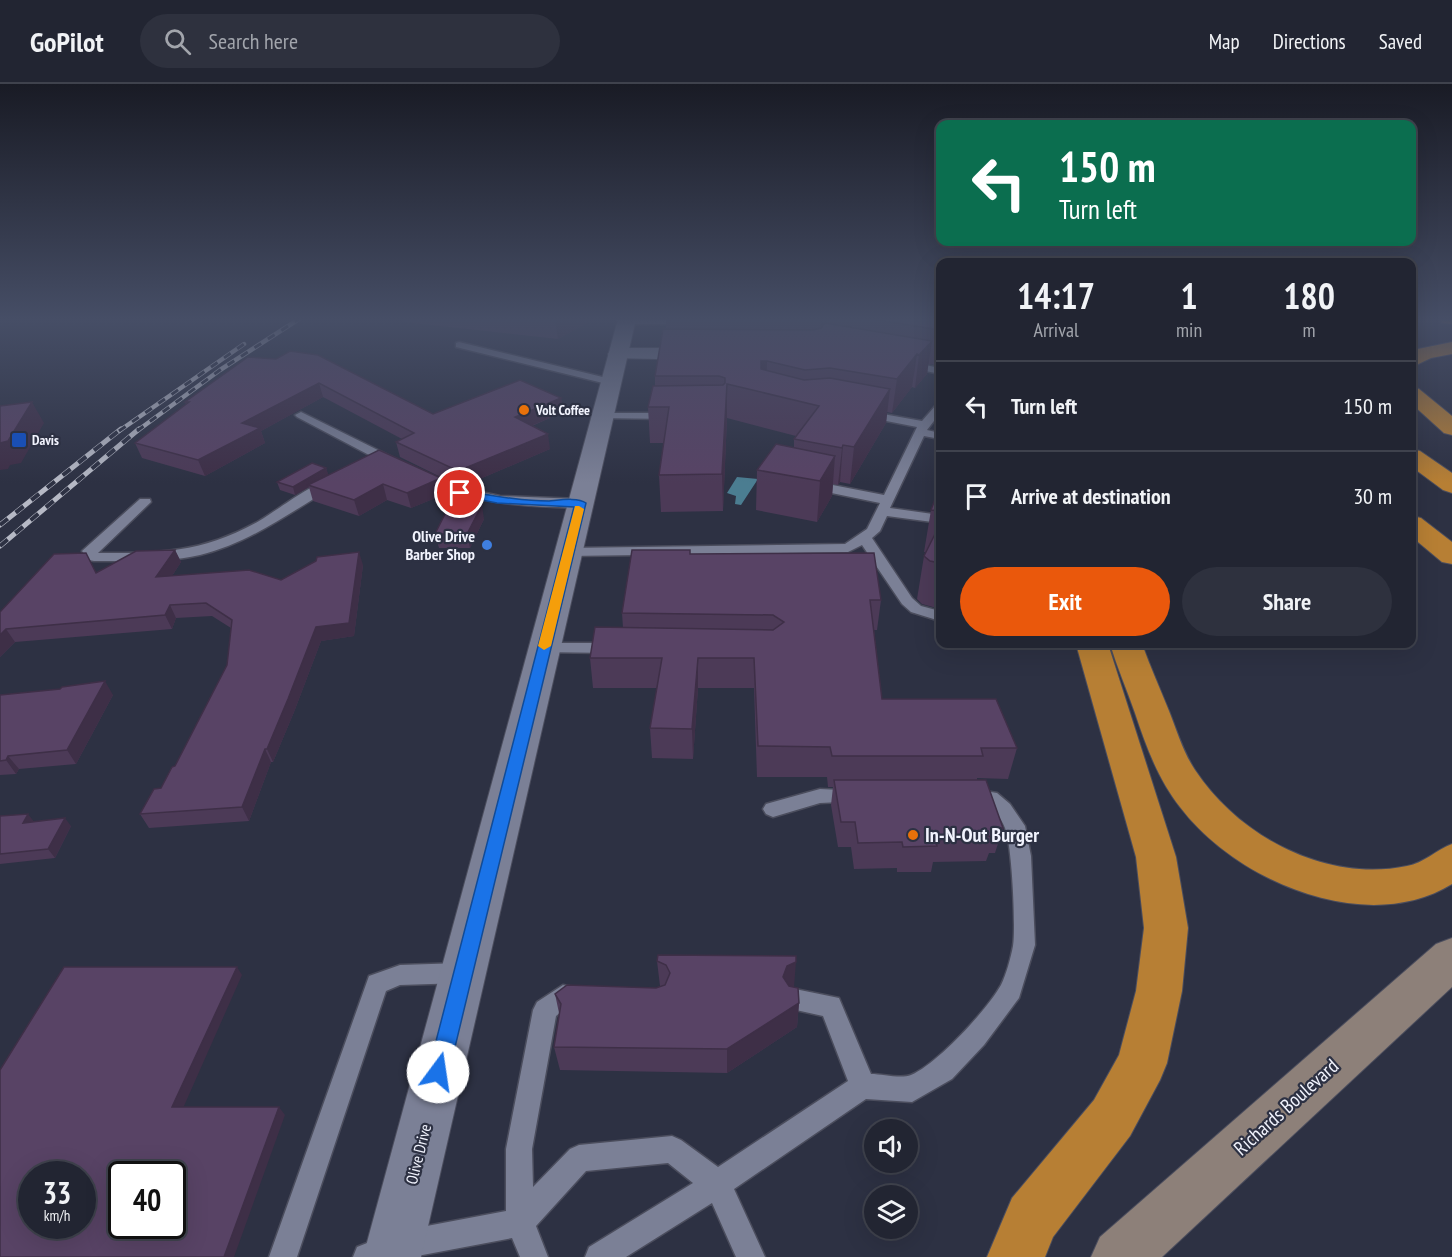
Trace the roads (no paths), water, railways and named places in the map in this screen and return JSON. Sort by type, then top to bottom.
[{"type":"highway","points":[[1416,396],[1452,428]]},
{"type":"highway","points":[[1416,459],[1452,485]]},
{"type":"highway","points":[[1416,527],[1452,556]]},
{"type":"highway","points":[[1416,552],[1452,575]]},
{"type":"highway","points":[[1016,1257],[1032,1218],[1112,1118],[1142,1063],[1159,991],[1166,928],[1156,857],[1093,648]]},
{"type":"highway","points":[[1128,648],[1172,764],[1209,814],[1236,840],[1278,864],[1309,877],[1348,887],[1416,883],[1441,871],[1452,861]]},
{"type":"main road","name":"Richards Boulevard","points":[[1120,1257],[1452,958]]},
{"type":"street","name":"Olive Drive","points":[[385,1253],[463,973],[613,374]]},
{"type":"lane","points":[[568,552],[848,548],[873,531],[922,428],[936,412]]},
{"type":"lane","points":[[859,413],[922,428],[936,434]]},
{"type":"lane","points":[[301,415],[373,458],[405,468],[442,486],[470,495],[545,504],[580,503]]},
{"type":"lane","points":[[602,416],[684,416]]},
{"type":"lane","points":[[145,502],[89,551],[94,557],[167,557],[213,547],[235,538],[348,473]]},
{"type":"lane","points":[[798,483],[936,518]]},
{"type":"lane","points":[[864,537],[907,601],[916,609],[936,615]]},
{"type":"lane","points":[[544,648],[624,649]]},
{"type":"lane","points":[[773,809],[820,796],[876,796]]},
{"type":"lane","points":[[599,1257],[717,1184],[863,1086],[912,1089],[943,1070],[975,1037],[1011,990],[1024,945],[1021,856],[1015,826],[1003,809],[990,798],[956,796]]},
{"type":"lane","points":[[283,1257],[376,984],[400,975],[463,973]]},
{"type":"lane","points":[[534,1257],[520,1222],[519,1149],[545,1010],[563,996],[598,997]]},
{"type":"lane","points":[[795,1000],[831,1006],[863,1086]]},
{"type":"lane","points":[[385,1253],[520,1222],[579,1158],[672,1149],[717,1184],[751,1257]]},
{"type":"water","points":[[737,477],[758,479],[741,505],[735,504],[736,496],[727,493]]},
{"type":"railway","points":[[119,431],[201,374]]},
{"type":"railway","points":[[137,431],[215,374]]},
{"type":"railway","points":[[0,525],[121,429]]},
{"type":"railway","points":[[0,546],[139,429]]},
{"type":"place","name":"Volt Coffee","points":[[524,410]]},
{"type":"place","name":"Davis","points":[[19,440]]},
{"type":"place","name":"Olive Drive Barber Shop","points":[[487,545]]},
{"type":"place","name":"In-N-Out Burger","points":[[913,835]]}]
